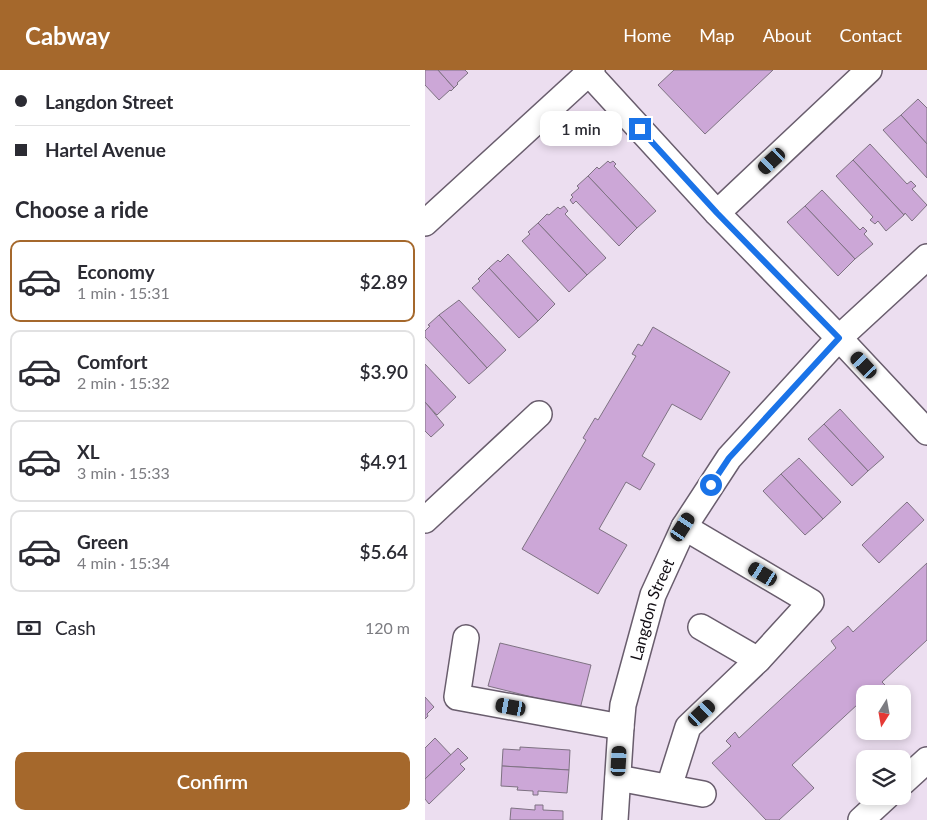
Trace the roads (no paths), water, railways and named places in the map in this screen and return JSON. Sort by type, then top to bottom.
[{"type":"street","points":[[717,213],[869,70]]},
{"type":"street","points":[[425,223],[589,71],[717,213],[839,338],[927,432]]},
{"type":"street","name":"Langdon Street","points":[[615,820],[623,705],[653,595],[683,527],[729,458],[839,338],[927,257]]},
{"type":"street","points":[[425,520],[539,414]]},
{"type":"street","points":[[669,787],[688,727],[758,660],[811,602],[683,527]]},
{"type":"street","points":[[701,627],[758,660]]},
{"type":"street","points":[[466,638],[457,697],[621,727]]},
{"type":"street","points":[[911,775],[927,760]]},
{"type":"street","points":[[618,778],[703,794]]},
{"type":"street","points":[[861,820],[877,805]]}]
